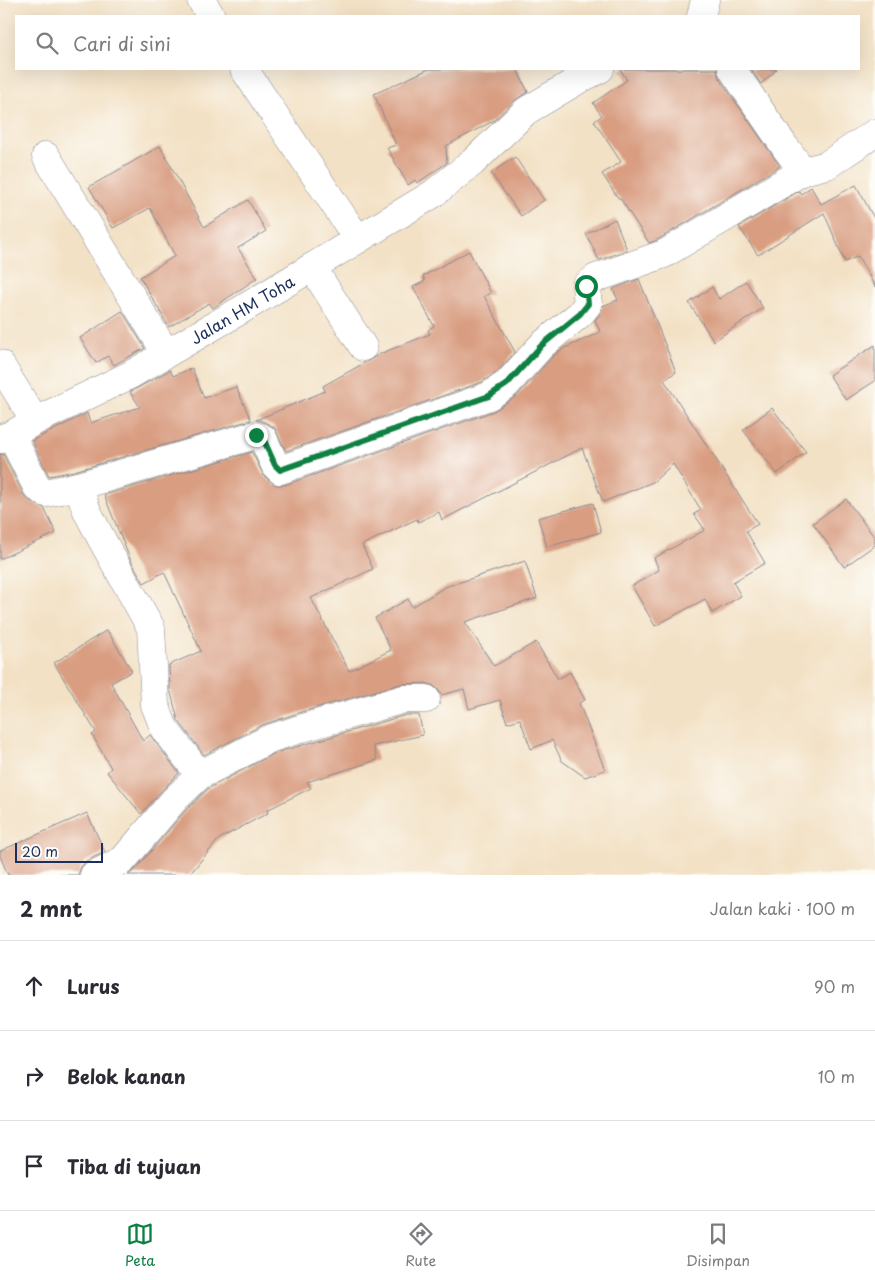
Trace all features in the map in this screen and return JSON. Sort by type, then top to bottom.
[{"type":"street","points":[[201,0],[210,15]]},
{"type":"street","points":[[701,15],[704,0]]},
{"type":"street","points":[[245,70],[357,238]]},
{"type":"street","name":"Jalan HM Toha","points":[[5,437],[130,375],[242,310],[357,238],[433,194],[473,162],[526,111],[598,70]]},
{"type":"street","points":[[733,70],[784,147],[803,171]]},
{"type":"street","points":[[5,437],[37,487],[46,493],[78,486],[256,435],[263,438],[275,465],[280,470],[489,396],[507,384],[542,345],[580,314],[588,304],[586,286],[596,278],[664,254],[803,171],[827,164],[875,133]]},
{"type":"street","points":[[46,156],[166,353]]},
{"type":"street","points":[[312,266],[363,347]]},
{"type":"street","points":[[0,364],[35,421]]},
{"type":"street","points":[[78,486],[87,511],[151,628],[155,705],[164,728],[200,775]]},
{"type":"street","points":[[94,875],[123,860],[174,800],[200,775],[269,739],[404,699],[426,699]]},
{"type":"building","points":[[427,70],[517,70],[528,92],[515,100],[493,121],[446,146],[447,163],[417,183],[415,180],[408,185],[387,148],[396,145],[374,94]]},
{"type":"building","points":[[621,70],[717,70],[719,78],[780,166],[649,243],[602,174],[621,162],[594,121],[602,116],[593,103],[627,80]]},
{"type":"building","points":[[752,70],[776,70],[761,84]]},
{"type":"building","points":[[160,146],[204,227],[248,200],[266,231],[238,248],[257,278],[213,308],[209,303],[169,327],[140,277],[175,256],[150,208],[113,228],[89,187]]},
{"type":"building","points":[[515,157],[544,200],[521,216],[491,173]]},
{"type":"building","points":[[856,185],[875,220],[875,287],[858,256],[845,262],[824,213],[758,255],[739,227],[799,191],[801,194],[811,187],[821,204]]},
{"type":"building","points":[[615,219],[627,250],[599,260],[586,234]]},
{"type":"building","points":[[469,251],[491,293],[484,296],[515,352],[497,372],[482,382],[286,451],[274,427],[256,420],[325,391],[323,386],[382,353],[430,334],[428,330],[434,326],[413,287],[425,281],[423,276]]},
{"type":"building","points":[[639,279],[676,372],[664,380],[758,524],[746,531],[765,563],[733,582],[741,596],[712,613],[705,599],[655,626],[632,586],[659,570],[654,558],[705,530],[694,514],[701,510],[673,464],[653,482],[603,502],[582,448],[442,520],[439,512],[418,522],[417,519],[362,545],[373,569],[311,598],[349,671],[391,650],[375,618],[408,599],[412,607],[445,587],[525,561],[537,598],[465,622],[494,666],[536,642],[558,679],[570,672],[585,700],[579,703],[605,770],[585,777],[562,761],[552,740],[531,749],[520,719],[507,723],[500,700],[469,709],[464,689],[441,695],[434,686],[426,683],[400,684],[301,712],[262,725],[204,755],[178,720],[170,689],[169,665],[201,651],[164,572],[144,583],[130,559],[104,495],[252,452],[264,476],[276,485],[285,485],[494,411],[518,395],[553,356],[561,350],[600,332],[595,320],[600,314],[602,306],[618,300],[613,289]]},
{"type":"building","points":[[746,281],[763,308],[714,341],[689,303],[712,287],[719,299]]},
{"type":"building","points":[[122,311],[145,348],[114,365],[108,356],[96,363],[80,338]]},
{"type":"building","points":[[875,345],[875,381],[846,400],[829,375]]},
{"type":"building","points":[[192,368],[204,398],[236,387],[251,420],[74,471],[49,476],[32,441],[87,413],[90,423],[140,407],[130,392],[170,370],[173,376]]},
{"type":"building","points":[[772,408],[806,452],[777,474],[743,430]]},
{"type":"building","points":[[0,454],[3,454],[23,494],[28,500],[44,508],[56,533],[0,559]]},
{"type":"building","points":[[846,499],[875,538],[875,545],[844,567],[813,523]]},
{"type":"building","points":[[593,503],[601,532],[547,547],[538,518]]},
{"type":"building","points":[[107,630],[132,671],[111,683],[143,741],[150,735],[179,773],[141,814],[107,772],[111,768],[92,735],[96,732],[54,663]]},
{"type":"building","points":[[406,715],[419,715],[423,735],[373,746],[377,760],[307,782],[311,788],[267,810],[268,813],[219,839],[189,875],[128,875],[135,870],[185,811],[209,788],[275,753]]},
{"type":"building","points":[[87,813],[105,852],[86,861],[78,875],[8,875],[0,856],[0,851]]},
{"type":"route","points":[[256,435],[263,438],[275,465],[280,470],[489,396],[507,384],[542,345],[580,314],[588,304],[586,286]]}]
